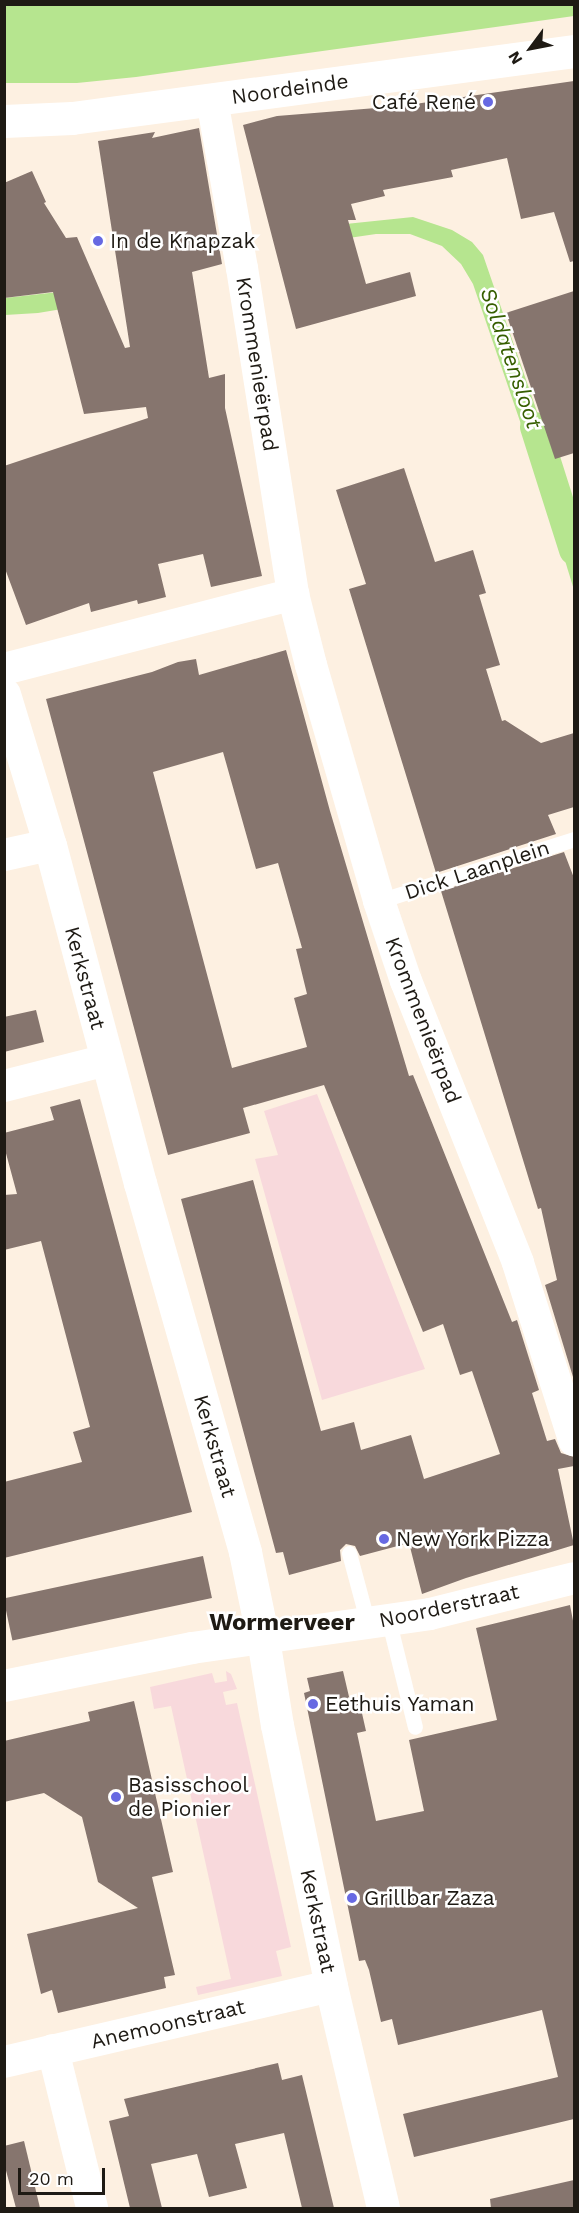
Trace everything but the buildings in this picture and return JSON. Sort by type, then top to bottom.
[{"type":"street","name":"Noordeinde","points":[[4,121],[72,118],[574,51]]},
{"type":"street","name":"Krommenieërpad","points":[[212,100],[243,268],[293,594],[379,901],[433,1053],[515,1254],[574,1440]]},
{"type":"street","points":[[4,669],[293,594]]},
{"type":"street","name":"Kerkstraat","points":[[4,694],[50,845],[107,1060],[245,1552],[263,1638],[277,1725],[331,1986],[383,2208]]},
{"type":"street","points":[[4,855],[50,845]]},
{"type":"street","points":[[4,1086],[107,1060]]},
{"type":"street","name":"Noorderstraat","points":[[4,1686],[192,1648],[378,1623],[574,1578]]},
{"type":"street","name":"Anemoonstraat","points":[[4,2062],[331,1986]]},
{"type":"street","points":[[53,2050],[92,2208]]},
{"type":"lane","name":"Dick Laanplein","points":[[379,901],[574,839]]},
{"type":"lane","points":[[349,1553],[378,1623],[415,1727]]},
{"type":"shaded area","points":[[317,1094],[425,1369],[322,1400],[255,1159],[278,1155],[264,1111]]},
{"type":"shaded area","points":[[226,1671],[231,1674],[237,1689],[223,1692],[226,1705],[237,1703],[291,1947],[276,1951],[282,1976],[198,1995],[196,1987],[231,1979],[171,1706],[154,1709],[150,1687],[212,1673],[215,1683],[227,1681]]},
{"type":"water","points":[[5,4],[574,4],[574,16],[136,77],[77,83],[5,83]]},
{"type":"water","points":[[413,217],[452,230],[472,242],[483,255],[555,464],[536,468],[473,284],[461,264],[442,246],[410,234],[376,234],[335,240],[336,225]]},
{"type":"water","points":[[85,289],[86,305],[38,313],[5,315],[5,298]]},
{"type":"water","points":[[572,510],[574,517],[574,590],[552,518]]},
{"type":"waterway","name":"Soldatensloot","points":[[535,427],[574,550]]},
{"type":"place","name":"Café René","points":[[488,102]]},
{"type":"place","name":"In de Knapzak","points":[[98,241]]},
{"type":"place","name":"New York Pizza","points":[[384,1539]]},
{"type":"place","name":"Eethuis Yaman","points":[[313,1704]]},
{"type":"place","name":"Basisschool de Pionier","points":[[116,1797]]},
{"type":"place","name":"Grillbar Zaza","points":[[352,1898]]},
{"type":"district","name":"Wormerveer","points":[[282,1623]]}]
